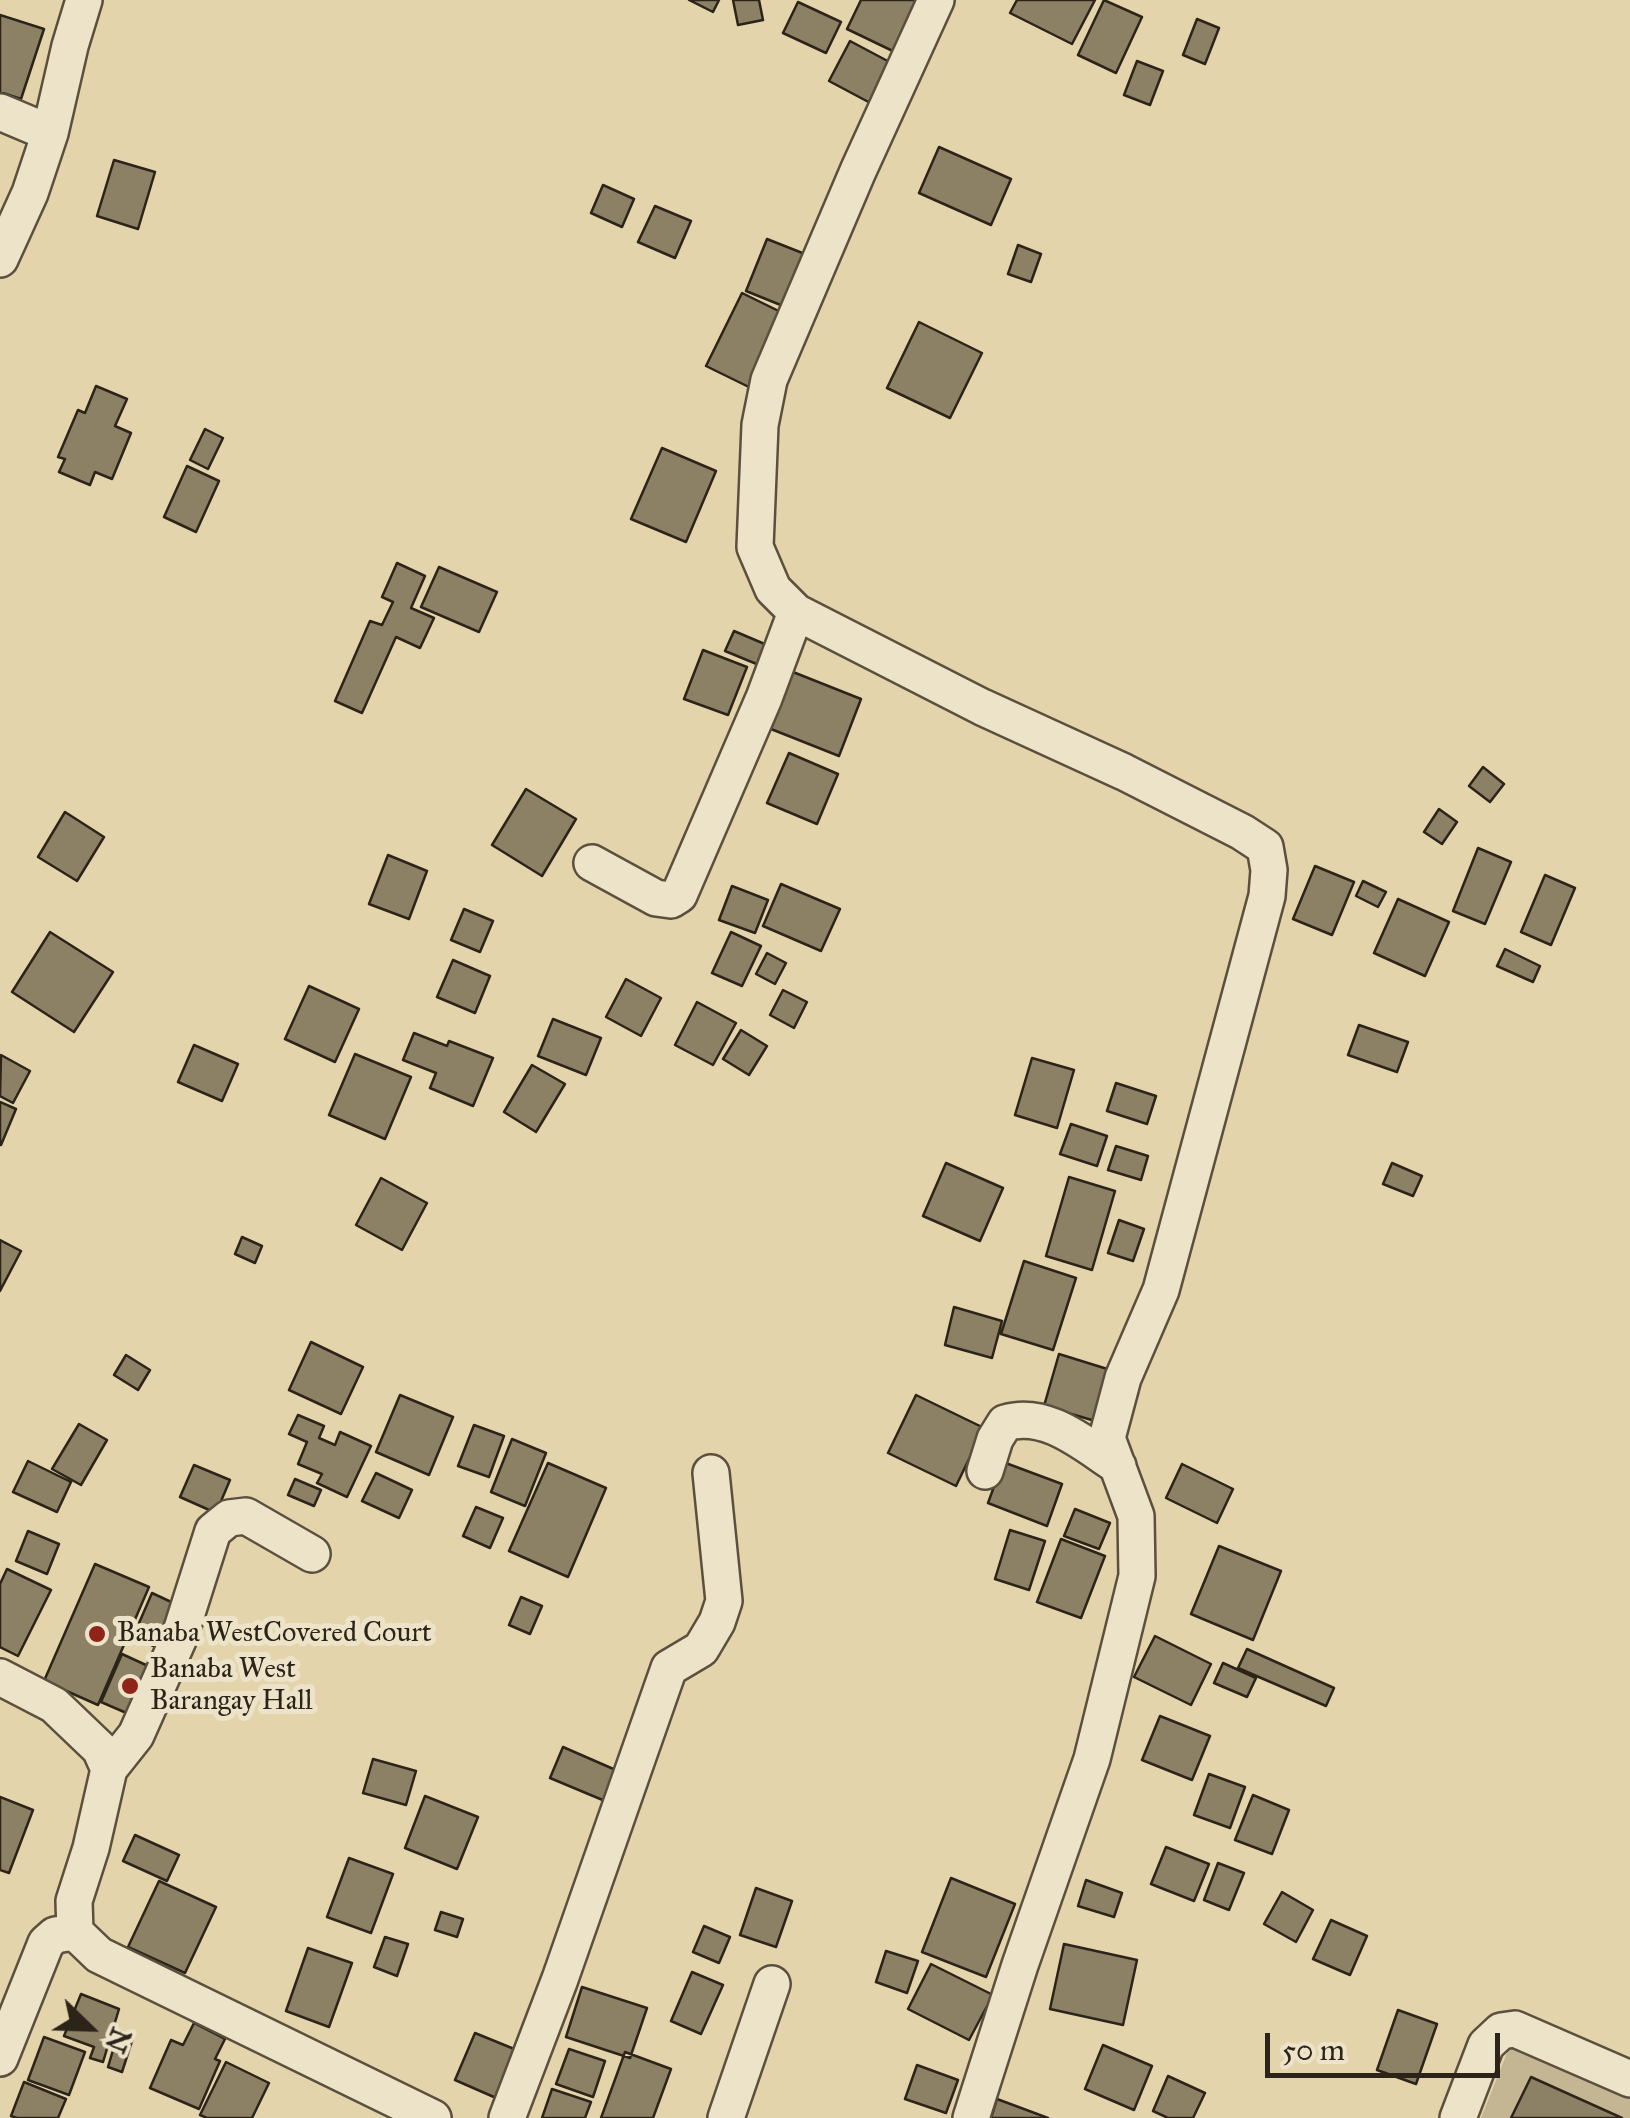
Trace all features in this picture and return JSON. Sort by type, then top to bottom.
[{"type":"street","points":[[0,259],[30,193],[50,134],[84,0]]},
{"type":"street","points":[[936,0],[769,380],[760,425],[755,546],[773,589],[796,612],[982,708],[1124,772],[1242,832],[1265,848],[1270,870],[1267,896],[1161,1290],[1123,1378],[1107,1438],[1136,1516],[1137,1576],[1092,1759],[970,2118]]},
{"type":"street","points":[[0,112],[50,134]]},
{"type":"street","points":[[592,863],[656,898],[671,900],[679,895],[764,698],[796,612]]},
{"type":"street","points":[[985,1470],[994,1439],[1005,1423],[1018,1419],[1055,1426],[1118,1466]]},
{"type":"street","points":[[507,2118],[669,1668],[700,1649],[724,1601],[711,1473]]},
{"type":"street","points":[[312,1554],[246,1516],[229,1518],[213,1530],[178,1638],[143,1719],[136,1735],[109,1768],[74,1901],[75,1932],[99,1956],[433,2118]]},
{"type":"street","points":[[0,1677],[54,1706],[100,1749],[109,1768]]},
{"type":"street","points":[[0,2058],[46,1943],[56,1935],[75,1932]]},
{"type":"street","points":[[726,2118],[772,1984]]},
{"type":"street","points":[[1458,2118],[1486,2045],[1500,2031],[1515,2029],[1630,2079]]},
{"type":"shaded area","points":[[1513,2038],[1630,2090],[1630,2118],[1481,2118]]},
{"type":"building","points":[[689,0],[719,0],[713,12]]},
{"type":"building","points":[[733,0],[759,0],[763,20],[738,25]]},
{"type":"building","points":[[861,0],[921,0],[899,54],[847,29]]},
{"type":"building","points":[[1017,0],[1095,0],[1072,44],[1010,13]]},
{"type":"building","points":[[1104,0],[1142,17],[1116,73],[1078,55]]},
{"type":"building","points":[[798,2],[841,22],[826,53],[783,33]]},
{"type":"building","points":[[0,15],[44,29],[21,99],[0,92]]},
{"type":"building","points":[[1197,19],[1219,28],[1205,64],[1183,55]]},
{"type":"building","points":[[850,41],[897,66],[876,106],[829,81]]},
{"type":"building","points":[[1137,61],[1163,71],[1150,105],[1124,95]]},
{"type":"building","points":[[939,147],[1011,179],[991,225],[919,193]]},
{"type":"building","points":[[114,160],[155,172],[138,229],[97,216]]},
{"type":"building","points":[[603,185],[634,199],[622,227],[591,213]]},
{"type":"building","points":[[655,206],[691,221],[675,258],[638,242]]},
{"type":"building","points":[[767,239],[815,258],[793,310],[746,291]]},
{"type":"building","points":[[1018,245],[1041,254],[1031,282],[1008,274]]},
{"type":"building","points":[[742,293],[793,318],[757,391],[706,366]]},
{"type":"building","points":[[919,322],[982,353],[950,418],[887,388]]},
{"type":"building","points":[[96,386],[127,399],[115,426],[131,433],[112,479],[95,472],[90,485],[59,472],[65,459],[58,457],[78,410],[85,413]]},
{"type":"building","points":[[205,429],[223,438],[208,469],[190,460]]},
{"type":"building","points":[[662,448],[716,471],[686,542],[631,519]]},
{"type":"building","points":[[187,466],[219,481],[196,532],[164,517]]},
{"type":"building","points":[[397,563],[425,576],[411,608],[434,618],[420,648],[396,637],[362,713],[335,701],[370,621],[382,625],[393,602],[382,597]]},
{"type":"building","points":[[439,567],[497,592],[479,632],[421,607]]},
{"type":"building","points":[[734,631],[767,645],[759,665],[725,651]]},
{"type":"building","points":[[703,650],[747,667],[728,715],[684,699]]},
{"type":"building","points":[[793,672],[861,699],[839,756],[771,729]]},
{"type":"building","points":[[789,753],[838,774],[817,824],[767,803]]},
{"type":"building","points":[[1483,767],[1504,784],[1490,802],[1469,786]]},
{"type":"building","points":[[526,789],[576,819],[542,876],[492,845]]},
{"type":"building","points":[[1439,809],[1457,822],[1442,844],[1424,832]]},
{"type":"building","points":[[65,812],[104,837],[77,881],[38,857]]},
{"type":"building","points":[[1478,848],[1511,862],[1485,924],[1453,911]]},
{"type":"building","points":[[388,855],[427,871],[409,919],[369,904]]},
{"type":"building","points":[[1315,866],[1354,882],[1332,935],[1293,919]]},
{"type":"building","points":[[1545,875],[1575,888],[1551,945],[1521,932]]},
{"type":"building","points":[[1363,881],[1386,892],[1378,907],[1356,896]]},
{"type":"building","points":[[781,884],[840,909],[821,951],[763,926]]},
{"type":"building","points":[[732,886],[768,900],[755,933],[719,920]]},
{"type":"building","points":[[1398,899],[1449,922],[1425,976],[1374,953]]},
{"type":"building","points":[[464,909],[493,921],[480,952],[451,940]]},
{"type":"building","points":[[50,932],[113,972],[74,1032],[12,992]]},
{"type":"building","points":[[731,932],[761,946],[742,986],[712,973]]},
{"type":"building","points":[[1505,949],[1540,966],[1533,982],[1497,966]]},
{"type":"building","points":[[767,953],[786,963],[775,984],[756,974]]},
{"type":"building","points":[[453,960],[490,976],[475,1013],[437,997]]},
{"type":"building","points":[[626,979],[661,998],[641,1036],[606,1017]]},
{"type":"building","points":[[309,986],[359,1009],[335,1062],[285,1039]]},
{"type":"building","points":[[783,990],[807,1002],[794,1028],[770,1015]]},
{"type":"building","points":[[697,1002],[736,1023],[713,1065],[675,1045]]},
{"type":"building","points":[[553,1019],[601,1038],[586,1075],[538,1056]]},
{"type":"building","points":[[1359,1025],[1408,1042],[1397,1072],[1348,1055]]},
{"type":"building","points":[[741,1030],[767,1046],[749,1075],[723,1059]]},
{"type":"building","points":[[414,1033],[493,1058],[473,1106],[430,1088],[436,1073],[403,1060]]},
{"type":"building","points":[[194,1045],[238,1064],[222,1101],[178,1082]]},
{"type":"building","points":[[355,1054],[411,1077],[385,1139],[329,1115]]},
{"type":"building","points":[[1,1055],[30,1071],[13,1103],[0,1096]]},
{"type":"building","points":[[1032,1058],[1074,1070],[1057,1128],[1015,1115]]},
{"type":"building","points":[[532,1065],[565,1084],[536,1132],[504,1112]]},
{"type":"building","points":[[1116,1083],[1156,1096],[1147,1124],[1107,1111]]},
{"type":"building","points":[[0,1102],[16,1109],[1,1145],[0,1145]]},
{"type":"building","points":[[1071,1124],[1107,1136],[1097,1166],[1060,1154]]},
{"type":"building","points":[[1116,1146],[1148,1156],[1141,1180],[1108,1170]]},
{"type":"building","points":[[946,1163],[1003,1188],[980,1241],[923,1216]]},
{"type":"building","points":[[1392,1163],[1422,1176],[1413,1196],[1383,1184]]},
{"type":"building","points":[[1069,1177],[1115,1191],[1092,1270],[1046,1256]]},
{"type":"building","points":[[381,1178],[427,1203],[402,1250],[356,1225]]},
{"type":"building","points":[[1119,1220],[1144,1229],[1133,1261],[1108,1253]]},
{"type":"building","points":[[242,1237],[262,1246],[255,1263],[235,1254]]},
{"type":"building","points":[[0,1240],[21,1251],[0,1291]]},
{"type":"building","points":[[1024,1261],[1076,1278],[1053,1350],[1001,1334]]},
{"type":"building","points":[[954,1307],[1002,1321],[992,1358],[945,1345]]},
{"type":"building","points":[[311,1342],[363,1367],[341,1414],[289,1390]]},
{"type":"building","points":[[1059,1354],[1117,1372],[1102,1423],[1044,1406]]},
{"type":"building","points":[[126,1355],[150,1370],[138,1390],[114,1375]]},
{"type":"building","points":[[400,1395],[453,1417],[429,1475],[376,1452]]},
{"type":"building","points":[[916,1395],[984,1428],[956,1486],[888,1453]]},
{"type":"building","points":[[298,1415],[324,1426],[319,1438],[335,1445],[340,1432],[371,1446],[347,1497],[317,1483],[322,1474],[298,1464],[307,1442],[289,1434]]},
{"type":"building","points":[[79,1424],[107,1440],[81,1485],[52,1469]]},
{"type":"building","points":[[474,1425],[504,1436],[489,1477],[458,1466]]},
{"type":"building","points":[[512,1439],[546,1453],[525,1506],[491,1492]]},
{"type":"building","points":[[28,1461],[71,1482],[57,1512],[13,1492]]},
{"type":"building","points":[[1003,1462],[1062,1484],[1047,1526],[988,1503]]},
{"type":"building","points":[[548,1463],[606,1488],[568,1577],[509,1551]]},
{"type":"building","points":[[1182,1464],[1233,1489],[1217,1523],[1166,1498]]},
{"type":"building","points":[[194,1465],[230,1480],[216,1513],[180,1497]]},
{"type":"building","points":[[376,1473],[412,1490],[399,1518],[362,1501]]},
{"type":"building","points":[[295,1479],[321,1490],[314,1506],[288,1495]]},
{"type":"building","points":[[476,1507],[503,1518],[490,1548],[463,1536]]},
{"type":"building","points":[[1075,1509],[1110,1523],[1099,1549],[1064,1536]]},
{"type":"building","points":[[1010,1530],[1045,1541],[1029,1590],[995,1579]]},
{"type":"building","points":[[28,1531],[59,1544],[47,1574],[16,1561]]},
{"type":"building","points":[[1061,1539],[1105,1556],[1081,1618],[1037,1602]]},
{"type":"building","points":[[1219,1546],[1281,1571],[1253,1640],[1191,1614]]},
{"type":"building","name":"Banaba WestCovered Court","points":[[95,1564],[149,1587],[98,1705],[44,1681]]},
{"type":"building","points":[[7,1569],[51,1590],[18,1656],[0,1647],[0,1584]]},
{"type":"building","points":[[152,1593],[184,1608],[165,1651],[133,1637]]},
{"type":"building","points":[[521,1597],[542,1606],[530,1634],[509,1625]]},
{"type":"building","points":[[1155,1636],[1211,1664],[1191,1705],[1134,1677]]},
{"type":"building","points":[[1247,1649],[1334,1688],[1326,1706],[1238,1668]]},
{"type":"building","name":"Banaba West Barangay Hall","points":[[122,1654],[159,1671],[138,1718],[101,1702]]},
{"type":"building","points":[[1223,1663],[1256,1678],[1247,1697],[1214,1683]]},
{"type":"building","points":[[1160,1716],[1210,1736],[1192,1780],[1142,1760]]},
{"type":"building","points":[[563,1747],[618,1771],[605,1801],[550,1778]]},
{"type":"building","points":[[373,1759],[416,1771],[406,1805],[363,1793]]},
{"type":"building","points":[[1209,1774],[1245,1787],[1230,1828],[1194,1815]]},
{"type":"building","points":[[1253,1795],[1289,1810],[1272,1854],[1235,1840]]},
{"type":"building","points":[[425,1796],[478,1817],[457,1869],[405,1848]]},
{"type":"building","points":[[0,1797],[33,1810],[9,1873],[0,1870]]},
{"type":"building","points":[[135,1835],[179,1855],[167,1881],[123,1861]]},
{"type":"building","points":[[1166,1847],[1209,1864],[1194,1901],[1151,1884]]},
{"type":"building","points":[[349,1858],[393,1874],[371,1933],[327,1917]]},
{"type":"building","points":[[1218,1863],[1244,1873],[1229,1910],[1204,1900]]},
{"type":"building","points":[[951,1878],[1015,1904],[986,1977],[922,1952]]},
{"type":"building","points":[[1086,1880],[1122,1893],[1114,1917],[1078,1906]]},
{"type":"building","points":[[159,1881],[216,1907],[185,1973],[128,1947]]},
{"type":"building","points":[[756,1888],[792,1901],[776,1947],[740,1935]]},
{"type":"building","points":[[1282,1892],[1313,1910],[1296,1942],[1264,1924]]},
{"type":"building","points":[[441,1912],[463,1919],[457,1937],[435,1930]]},
{"type":"building","points":[[1331,1920],[1367,1936],[1350,1975],[1313,1959]]},
{"type":"building","points":[[704,1926],[730,1937],[719,1963],[693,1952]]},
{"type":"building","points":[[385,1937],[408,1944],[397,1976],[374,1967]]},
{"type":"building","points":[[1064,1944],[1137,1960],[1123,2025],[1050,2009]]},
{"type":"building","points":[[308,1948],[352,1963],[329,2027],[286,2011]]},
{"type":"building","points":[[886,1951],[918,1961],[907,1993],[876,1982]]},
{"type":"building","points":[[931,1964],[993,1995],[969,2040],[908,2009]]},
{"type":"building","points":[[692,1972],[723,1985],[701,2034],[671,2021]]},
{"type":"building","points":[[582,1987],[647,2008],[630,2058],[566,2037]]},
{"type":"building","points":[[81,1994],[119,2009],[103,2062],[90,2058],[94,2047],[64,2036]]},
{"type":"building","points":[[1398,2010],[1437,2024],[1416,2084],[1377,2070]]},
{"type":"building","points":[[194,2023],[225,2039],[199,2109],[150,2088],[171,2040],[183,2045]]},
{"type":"building","points":[[119,2030],[134,2035],[122,2072],[108,2067]]},
{"type":"building","points":[[475,2033],[524,2053],[503,2101],[455,2080]]},
{"type":"building","points":[[44,2037],[85,2052],[69,2095],[28,2080]]},
{"type":"building","points":[[1103,2045],[1152,2066],[1134,2110],[1085,2089]]},
{"type":"building","points":[[569,2049],[605,2061],[593,2097],[556,2084]]},
{"type":"building","points":[[625,2052],[671,2069],[653,2118],[601,2118]]},
{"type":"building","points":[[226,2062],[269,2083],[252,2118],[200,2115]]},
{"type":"building","points":[[917,2065],[958,2080],[946,2113],[905,2099]]},
{"type":"building","points":[[1168,2076],[1205,2093],[1193,2118],[1168,2118],[1153,2111]]},
{"type":"building","points":[[1531,2077],[1622,2118],[1511,2118]]},
{"type":"building","points":[[24,2082],[66,2099],[58,2118],[11,2116]]},
{"type":"building","points":[[552,2089],[591,2102],[585,2118],[542,2118]]},
{"type":"building","points":[[997,2099],[1048,2118],[991,2118]]},
{"type":"place","name":"Banaba WestCovered Court","points":[[97,1634]]},
{"type":"place","name":"Banaba West Barangay Hall","points":[[130,1686]]}]
